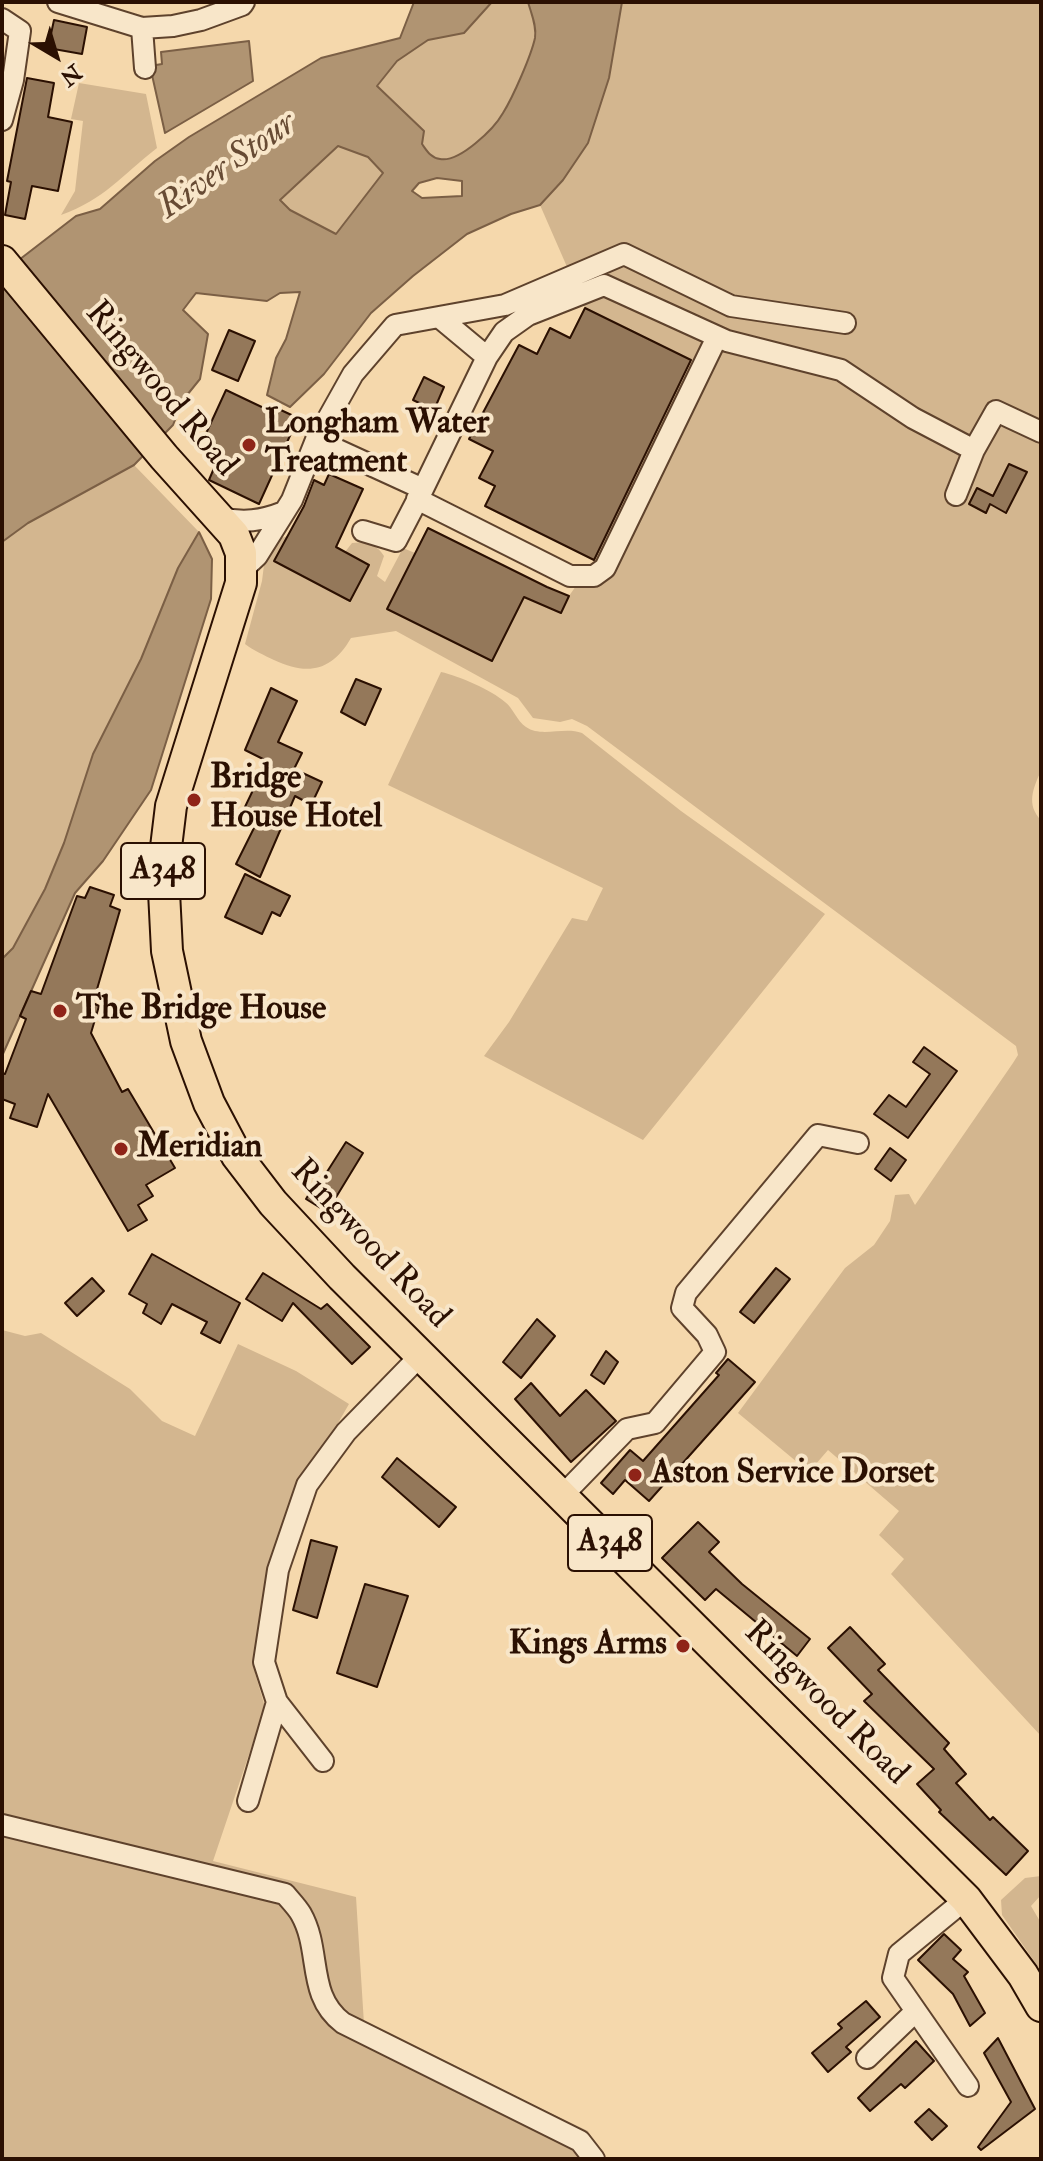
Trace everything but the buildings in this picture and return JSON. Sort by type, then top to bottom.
[{"type":"highway","name":"Ringwood Road","points":[[2,261],[164,457],[234,535],[241,553],[241,583],[171,806],[163,872],[170,972],[186,1041],[209,1103],[237,1156],[273,1203],[421,1355],[966,1899],[1023,1975],[1041,2006]]},
{"type":"street","points":[[58,2],[142,28],[201,20],[244,2]]},
{"type":"street","points":[[2,19],[20,31],[13,80],[2,120]]},
{"type":"street","points":[[142,28],[145,68]]},
{"type":"street","points":[[241,571],[257,556],[284,512],[316,440],[353,374],[395,325],[505,305],[624,254],[731,306],[845,323]]},
{"type":"street","points":[[363,531],[396,541],[487,357],[504,332],[528,315],[604,285],[717,337],[841,370],[913,418],[974,450]]},
{"type":"street","points":[[439,317],[487,357]]},
{"type":"street","points":[[316,440],[570,576],[594,576],[605,568],[717,337]]},
{"type":"street","points":[[956,495],[974,450],[996,411],[1041,432]]},
{"type":"street","points":[[220,518],[244,523],[284,512]]},
{"type":"street","points":[[562,1496],[627,1429],[655,1423],[715,1352],[707,1335],[682,1308],[686,1293],[818,1135],[858,1143]]},
{"type":"street","points":[[323,1761],[277,1702],[264,1662],[278,1570],[307,1485],[346,1432],[421,1355]]},
{"type":"street","points":[[248,1801],[277,1702]]},
{"type":"street","points":[[2,1825],[285,1894],[301,1913],[309,1936],[320,1996],[331,2013],[343,2023],[580,2141],[594,2159]]},
{"type":"street","points":[[966,1899],[899,1954],[893,1978],[968,2086]]},
{"type":"street","points":[[867,2058],[915,2012]]},
{"type":"shaded area","points":[[492,2],[528,2],[535,33],[530,55],[507,106],[492,128],[457,156],[437,158],[421,144],[423,131],[377,87],[397,61],[428,40],[464,33]]},
{"type":"shaded area","points":[[622,2],[1041,2],[1041,771],[1032,802],[1041,820],[1041,1736],[891,1574],[904,1559],[879,1535],[899,1511],[828,1450],[809,1472],[738,1413],[845,1268],[874,1245],[890,1221],[895,1195],[909,1194],[915,1205],[1013,1063],[1018,1055],[1016,1046],[587,726],[572,719],[560,722],[533,718],[518,698],[396,631],[351,638],[336,658],[308,669],[286,665],[245,644],[262,581],[265,557],[278,539],[288,536],[274,561],[335,547],[345,552],[352,543],[366,543],[384,556],[377,576],[385,582],[403,548],[415,553],[387,609],[492,661],[524,597],[561,613],[594,560],[692,361],[585,308],[540,205],[563,180],[609,78]]},
{"type":"shaded area","points":[[79,83],[146,94],[157,148],[90,202],[61,215],[75,191],[83,121],[71,119]]},
{"type":"shaded area","points":[[338,146],[368,157],[383,173],[336,234],[290,210],[280,200]]},
{"type":"shaded area","points":[[134,465],[199,532],[178,568],[141,659],[93,754],[64,843],[45,889],[13,948],[2,959],[2,542],[27,523]]},
{"type":"shaded area","points":[[441,672],[499,697],[532,730],[582,733],[681,811],[825,914],[643,1140],[484,1056],[509,1022],[572,918],[587,921],[603,888],[388,785]]},
{"type":"shaded area","points":[[2,1330],[25,1336],[41,1333],[130,1389],[162,1421],[195,1436],[238,1344],[296,1371],[349,1404],[322,1451],[276,1548],[255,1673],[265,1707],[213,1861],[356,1897],[364,2024],[588,2131],[602,2159],[2,2159]]},
{"type":"shaded area","points":[[1041,1876],[1041,1895],[1031,1906],[1041,1923],[1041,1971],[1002,1915],[1001,1900],[1025,1878]]},
{"type":"water","name":"River Stour","points":[[414,2],[492,2],[464,33],[428,40],[397,61],[377,86],[424,131],[422,144],[430,154],[448,159],[484,136],[512,97],[535,38],[528,2],[622,2],[609,78],[588,143],[563,180],[540,205],[467,234],[413,276],[371,313],[324,374],[290,407],[267,395],[276,358],[286,339],[300,292],[280,293],[267,301],[196,293],[183,310],[208,334],[200,379],[183,400],[173,425],[134,465],[28,523],[2,542],[2,273],[76,216],[100,209],[155,161],[189,137],[321,58],[400,38]],"holes":[[[338,146],[368,157],[383,173],[336,234],[290,210],[280,200]],[[437,178],[462,181],[462,196],[422,198],[412,191],[419,183]]]},
{"type":"water","points":[[249,41],[253,81],[165,133],[150,66],[162,64],[161,52]]},
{"type":"water","points":[[199,532],[212,559],[211,599],[151,790],[103,861],[75,893],[2,1056],[2,959],[13,948],[45,889],[64,843],[93,754],[141,659],[178,568]]},
{"type":"place","name":"Longham Water Treatment","points":[[249,445]]},
{"type":"place","name":"Bridge House Hotel","points":[[194,800]]},
{"type":"place","name":"The Bridge House","points":[[60,1011]]},
{"type":"place","name":"Meridian","points":[[121,1149]]},
{"type":"place","name":"Aston Service Dorset","points":[[635,1475]]},
{"type":"place","name":"Kings Arms","points":[[683,1646]]}]
